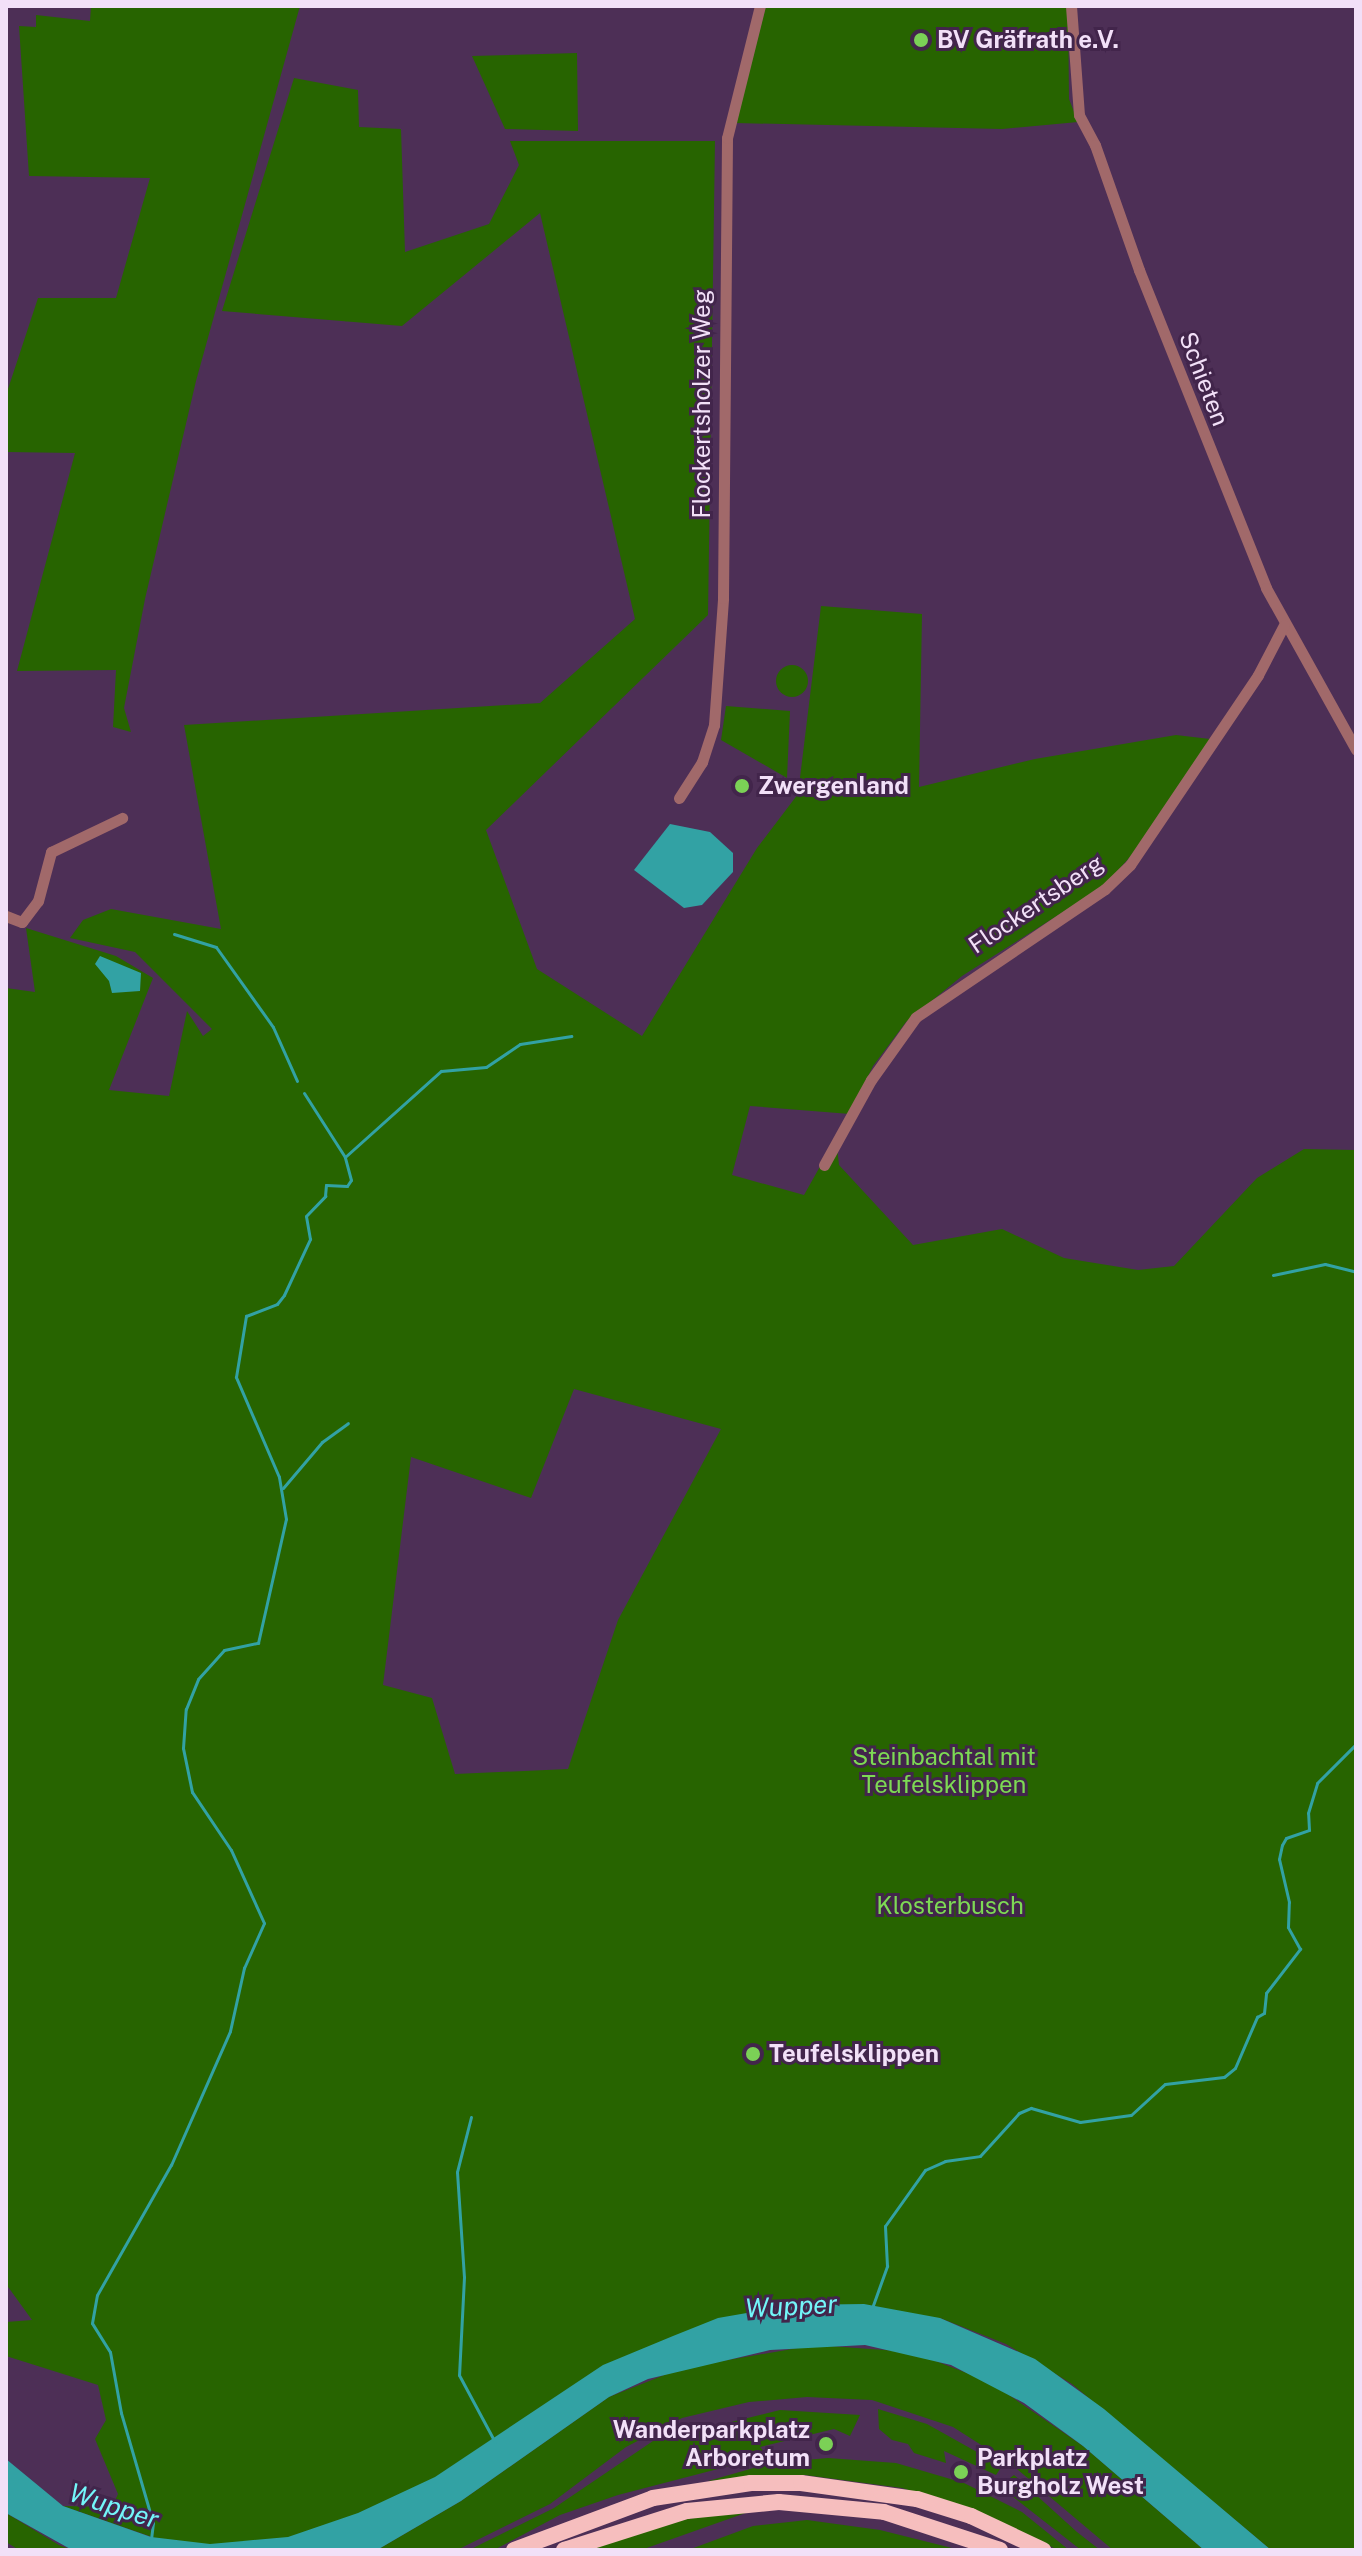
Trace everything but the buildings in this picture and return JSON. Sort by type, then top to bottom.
[{"type":"highway","points":[[514,2550],[653,2498],[751,2483],[801,2483],[917,2499],[971,2516],[1043,2550]]},
{"type":"highway","points":[[564,2550],[687,2511],[779,2502],[884,2512],[1000,2550]]},
{"type":"street","name":"Flockertsholzer Weg","points":[[679,798],[702,762],[714,725],[723,598],[727,138],[760,6]]},
{"type":"street","name":"Schieten","points":[[1071,6],[1079,115],[1224,489],[1284,625],[1356,750]]},
{"type":"street","name":"Flockertsberg","points":[[824,1165],[878,1069],[916,1017],[1105,889],[1130,865],[1258,675],[1284,625]]},
{"type":"street","points":[[6,916],[22,922],[38,901],[51,852],[122,818]]},
{"type":"green space","points":[[91,6],[300,6],[196,381],[145,599],[124,708],[131,732],[113,727],[116,670],[17,671],[75,453],[6,452],[6,395],[38,298],[116,298],[150,178],[29,176],[19,26],[36,27],[36,15],[90,21]]},
{"type":"green space","points":[[766,6],[1068,6],[1069,99],[1078,122],[1002,129],[736,123]]},
{"type":"green space","points":[[577,53],[578,131],[505,129],[472,56]]},
{"type":"green space","name":"Klosterbusch","points":[[294,78],[358,90],[359,127],[401,129],[405,252],[489,224],[519,165],[510,141],[715,141],[708,615],[486,830],[537,969],[642,1036],[757,848],[798,794],[821,606],[922,614],[919,787],[1035,759],[1176,735],[1210,739],[1137,849],[1104,886],[962,976],[906,1022],[873,1066],[850,1114],[750,1106],[732,1175],[804,1195],[836,1138],[839,1165],[913,1245],[1002,1229],[1064,1258],[1138,1270],[1174,1266],[1257,1178],[1304,1149],[1356,1150],[1356,2550],[1271,2550],[1072,2384],[1006,2344],[940,2318],[693,2347],[503,2455],[293,2550],[166,2550],[152,2537],[63,2506],[112,2507],[118,2494],[95,2439],[106,2420],[98,2385],[6,2356],[6,2322],[32,2320],[6,2284],[6,988],[35,992],[26,928],[116,956],[153,978],[109,1090],[169,1096],[187,1011],[203,1036],[212,1029],[135,952],[70,938],[83,920],[111,909],[221,929],[184,725],[540,703],[635,619],[540,213],[402,326],[222,311]],"holes":[[[574,1389],[721,1429],[618,1620],[568,1769],[455,1774],[432,1698],[383,1685],[411,1457],[531,1498]]]},
{"type":"green space","points":[[792,665],[803,670],[808,681],[803,692],[792,697],[781,692],[776,681],[781,670]]},
{"type":"green space","points":[[726,706],[790,711],[787,778],[721,740]]},
{"type":"green space","points":[[815,2345],[912,2352],[990,2382],[1083,2446],[1204,2550],[1113,2550],[1011,2464],[953,2427],[872,2400],[807,2397],[749,2402],[682,2418],[626,2447],[550,2504],[457,2550],[377,2550],[461,2501],[609,2397],[682,2368]]},
{"type":"green space","points":[[878,2409],[927,2424],[1002,2466],[996,2475],[944,2451],[946,2463],[914,2453],[908,2444],[892,2440],[879,2429]]},
{"type":"green space","points":[[780,2410],[860,2415],[850,2436],[834,2429],[760,2447],[768,2456],[618,2495],[560,2515],[494,2550],[469,2550],[554,2508],[653,2441]]},
{"type":"green space","points":[[828,2458],[896,2463],[964,2483],[1022,2512],[1069,2550],[1058,2550],[982,2513],[902,2488],[805,2475],[708,2481],[771,2463]]},
{"type":"green space","points":[[1014,2475],[1100,2550],[1081,2550],[999,2486]]},
{"type":"green space","points":[[754,2510],[641,2550],[584,2550],[687,2519]]},
{"type":"green space","points":[[6,2513],[72,2550],[19,2550],[6,2542]]},
{"type":"green space","points":[[807,2520],[880,2530],[960,2550],[688,2550],[753,2526]]},
{"type":"water","points":[[670,824],[710,832],[733,853],[733,872],[702,905],[684,908],[634,870]]},
{"type":"water","points":[[100,956],[141,973],[140,991],[112,993],[109,981],[95,964]]},
{"type":"water","name":"Wupper","points":[[864,2304],[940,2318],[1035,2359],[1104,2409],[1271,2550],[1204,2550],[1083,2446],[1024,2403],[951,2365],[865,2345],[770,2350],[648,2379],[609,2397],[461,2501],[377,2550],[72,2550],[6,2513],[6,2459],[63,2506],[151,2537],[210,2544],[288,2537],[358,2513],[435,2477],[603,2365],[673,2336],[718,2318],[793,2305]]},
{"type":"waterway","points":[[174,934],[216,947],[273,1027],[297,1081]]},
{"type":"waterway","name":"Wupper","points":[[151,2539],[153,2523],[121,2413],[110,2352],[92,2323],[97,2295],[171,2165],[230,2031],[244,1968],[264,1923],[231,1850],[192,1792],[183,1748],[186,1709],[198,1679],[224,1650],[258,1643],[286,1519],[279,1477],[236,1377],[246,1316],[277,1304],[284,1295],[310,1239],[306,1216],[325,1196],[326,1185],[347,1186],[351,1180],[345,1157],[441,1071],[486,1067],[520,1044],[571,1036]]},
{"type":"waterway","points":[[304,1093],[345,1157]]},
{"type":"waterway","points":[[1273,1275],[1325,1264],[1356,1272]]},
{"type":"waterway","points":[[283,1488],[322,1442],[348,1423]]},
{"type":"waterway","points":[[872,2308],[887,2266],[885,2226],[925,2170],[945,2161],[980,2156],[1019,2113],[1031,2108],[1080,2122],[1131,2115],[1165,2084],[1224,2077],[1235,2068],[1257,2017],[1264,2013],[1266,1993],[1300,1949],[1288,1927],[1289,1902],[1279,1859],[1282,1845],[1286,1838],[1309,1830],[1308,1813],[1317,1783],[1356,1744]]},
{"type":"waterway","points":[[471,2117],[457,2172],[464,2277],[459,2375],[495,2442]]},
{"type":"place","name":"BV Gräfrath e.V.","points":[[921,40]]},
{"type":"place","name":"Zwergenland","points":[[742,786]]},
{"type":"place","name":"Teufelsklippen","points":[[753,2054]]},
{"type":"place","name":"Wanderparkplatz Arboretum","points":[[826,2444]]},
{"type":"place","name":"Parkplatz Burgholz West","points":[[961,2472]]},
{"type":"park label","name":"Steinbachtal mit Teufelsklippen","points":[[944,1771]]}]
